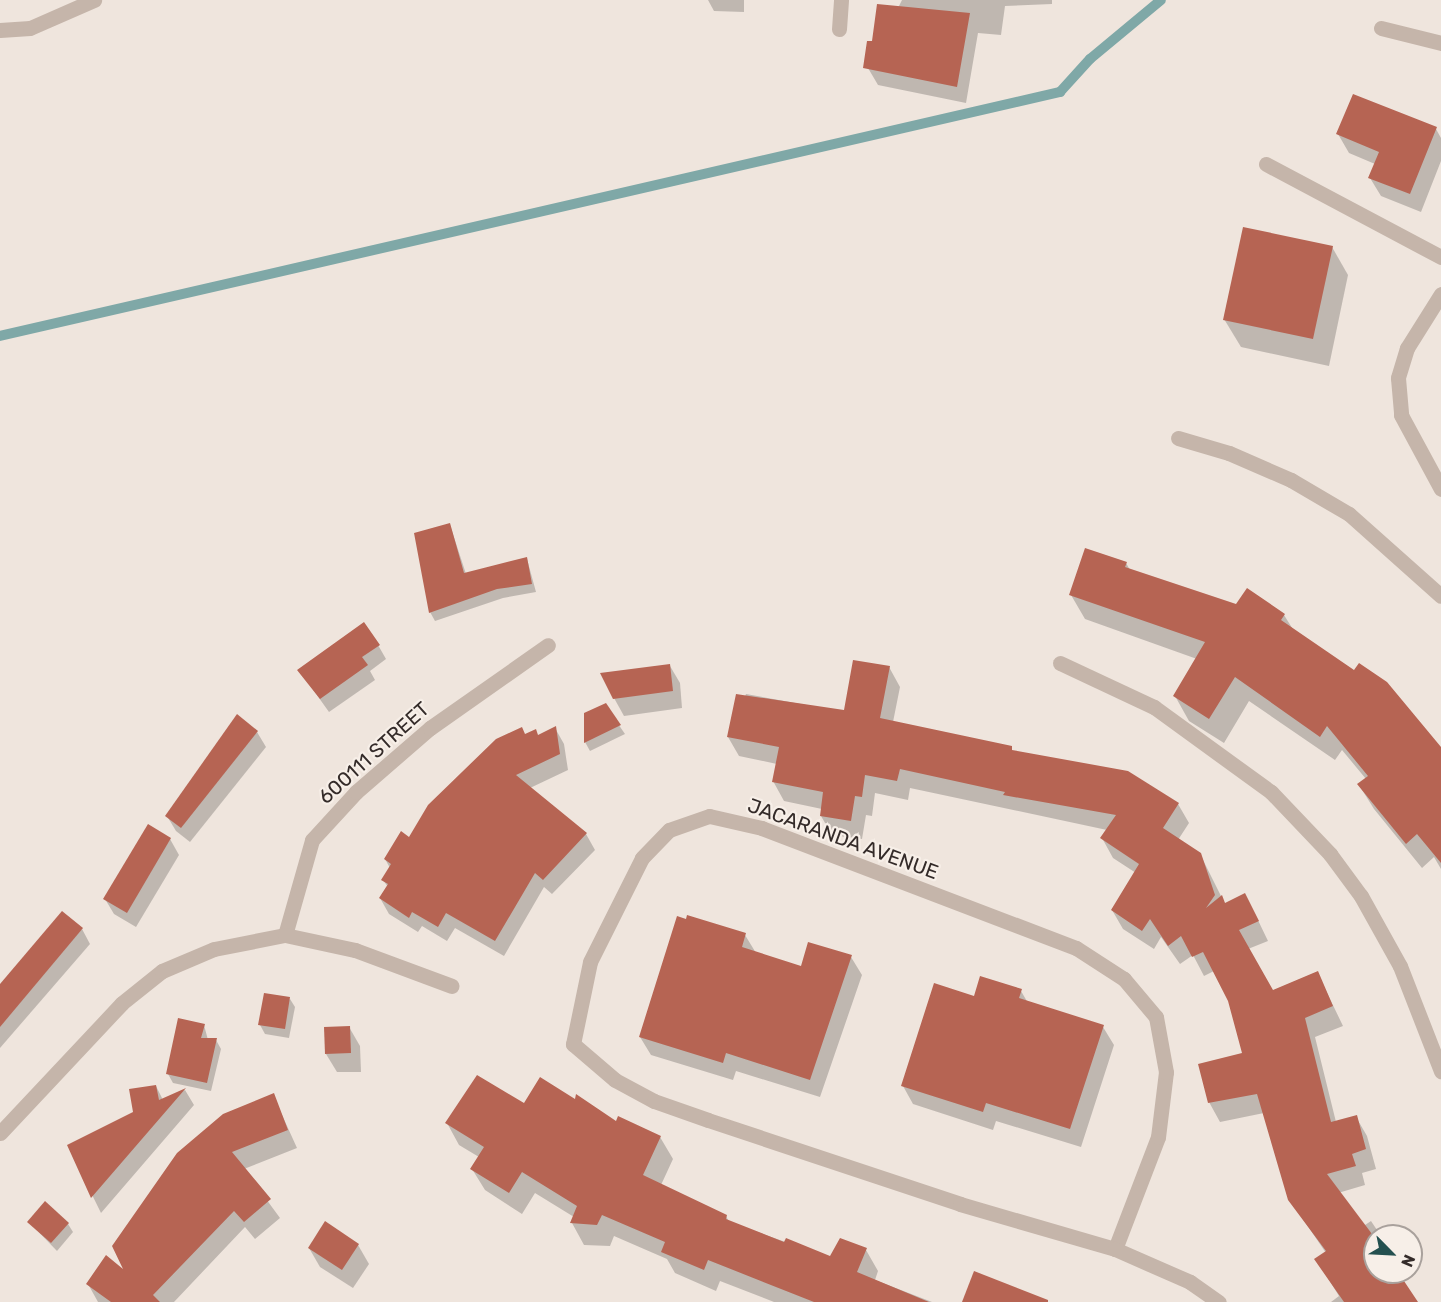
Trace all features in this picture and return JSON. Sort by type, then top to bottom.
[{"type":"street","points":[[0,30],[30,28],[94,0]]},
{"type":"street","points":[[839,28],[841,0]]},
{"type":"street","points":[[1382,28],[1441,44]]},
{"type":"street","points":[[1266,164],[1441,257]]},
{"type":"street","points":[[1441,294],[1407,348],[1398,378],[1401,415],[1441,489]]},
{"type":"street","points":[[1178,438],[1229,453],[1291,480],[1349,514],[1441,596]]},
{"type":"street","name":"600111 STREET","points":[[285,935],[312,840],[356,792],[430,728],[548,645]]},
{"type":"street","points":[[1060,663],[1154,707],[1271,792],[1330,854],[1361,896],[1400,966],[1441,1071]]},
{"type":"street","name":"JACARANDA AVENUE","points":[[1115,1249],[1158,1137],[1166,1072],[1156,1017],[1124,979],[1076,948],[762,828],[709,816],[669,830],[642,858],[591,962],[573,1044],[615,1080],[654,1101],[708,1120],[960,1204],[1115,1249],[1190,1282],[1219,1302]]},
{"type":"street","points":[[0,1133],[122,1003],[162,971],[214,949],[285,935],[355,950],[452,987]]},
{"type":"building","points":[[877,4],[970,13],[957,87],[863,68],[867,41],[872,41]]},
{"type":"building","points":[[1353,94],[1437,127],[1410,194],[1368,178],[1379,152],[1336,134]]},
{"type":"building","points":[[1243,227],[1333,246],[1313,339],[1223,320]]},
{"type":"building","points":[[450,523],[464,573],[527,557],[532,584],[497,589],[429,613],[414,533]]},
{"type":"building","points":[[1085,548],[1127,562],[1125,567],[1236,604],[1247,588],[1285,614],[1281,620],[1354,670],[1359,663],[1387,682],[1441,747],[1441,863],[1417,834],[1406,844],[1357,784],[1368,776],[1327,726],[1320,737],[1235,677],[1209,719],[1173,696],[1205,642],[1069,595]]},
{"type":"building","points":[[364,622],[380,645],[362,657],[368,665],[320,699],[297,670]]},
{"type":"building","points":[[853,660],[890,666],[880,718],[1012,746],[1012,750],[1128,771],[1179,803],[1163,828],[1201,853],[1215,895],[1206,908],[1222,895],[1225,903],[1245,893],[1259,921],[1239,930],[1273,990],[1318,971],[1333,1006],[1305,1018],[1331,1122],[1357,1115],[1366,1149],[1352,1154],[1356,1166],[1327,1174],[1364,1224],[1363,1284],[1406,1284],[1418,1302],[1344,1302],[1314,1259],[1326,1251],[1288,1200],[1257,1094],[1208,1103],[1198,1064],[1242,1053],[1228,1001],[1203,952],[1192,957],[1181,936],[1168,946],[1150,919],[1142,931],[1111,910],[1139,864],[1100,838],[1116,815],[1003,795],[1005,792],[900,769],[897,781],[865,775],[862,797],[855,796],[851,821],[820,816],[823,792],[772,782],[779,747],[727,737],[736,694],[844,710]]},
{"type":"building","points":[[670,664],[673,691],[613,699],[600,673]]},
{"type":"building","points":[[606,703],[621,725],[584,743],[584,713]]},
{"type":"building","points":[[237,714],[258,731],[181,828],[165,816]]},
{"type":"building","points":[[556,726],[560,754],[516,775],[587,833],[543,880],[535,873],[495,941],[446,913],[438,927],[412,912],[409,918],[379,898],[388,884],[381,880],[391,864],[384,859],[401,831],[409,837],[428,805],[496,739],[522,727],[525,734],[536,729],[538,735]]},
{"type":"building","points":[[148,824],[171,838],[127,913],[103,899]]},
{"type":"building","points":[[62,911],[83,928],[0,1027],[0,984]]},
{"type":"building","points":[[687,915],[746,933],[742,947],[801,966],[808,942],[852,955],[810,1080],[726,1053],[723,1063],[639,1037],[677,916],[686,919]]},
{"type":"building","points":[[980,976],[1022,989],[1019,998],[1104,1025],[1070,1129],[986,1103],[983,1112],[901,1086],[934,983],[974,996]]},
{"type":"building","points":[[264,993],[290,997],[285,1029],[258,1025]]},
{"type":"building","points":[[178,1018],[205,1024],[201,1038],[217,1038],[207,1083],[166,1074]]},
{"type":"building","points":[[350,1026],[351,1053],[325,1054],[324,1027]]},
{"type":"building","points":[[477,1075],[524,1103],[540,1077],[575,1099],[576,1094],[616,1121],[618,1116],[661,1136],[643,1175],[727,1215],[726,1219],[784,1242],[786,1238],[830,1256],[840,1238],[867,1248],[857,1272],[929,1302],[814,1302],[708,1260],[704,1270],[661,1252],[665,1242],[602,1215],[597,1225],[570,1223],[577,1206],[522,1172],[509,1193],[470,1169],[484,1147],[445,1123]]},
{"type":"building","points":[[156,1085],[159,1100],[186,1088],[91,1198],[67,1145],[133,1112],[129,1089]]},
{"type":"building","points":[[274,1093],[288,1130],[232,1152],[271,1199],[244,1222],[234,1211],[153,1295],[160,1302],[111,1302],[86,1284],[106,1255],[123,1269],[112,1246],[177,1153],[223,1114]]},
{"type":"building","points":[[45,1201],[69,1223],[51,1243],[27,1222]]},
{"type":"building","points":[[325,1221],[359,1244],[342,1270],[308,1248]]},
{"type":"building","points":[[974,1271],[1048,1300],[1048,1302],[962,1302]]},
{"type":"waterway","points":[[0,336],[1060,92],[1090,59],[1161,0]]}]
